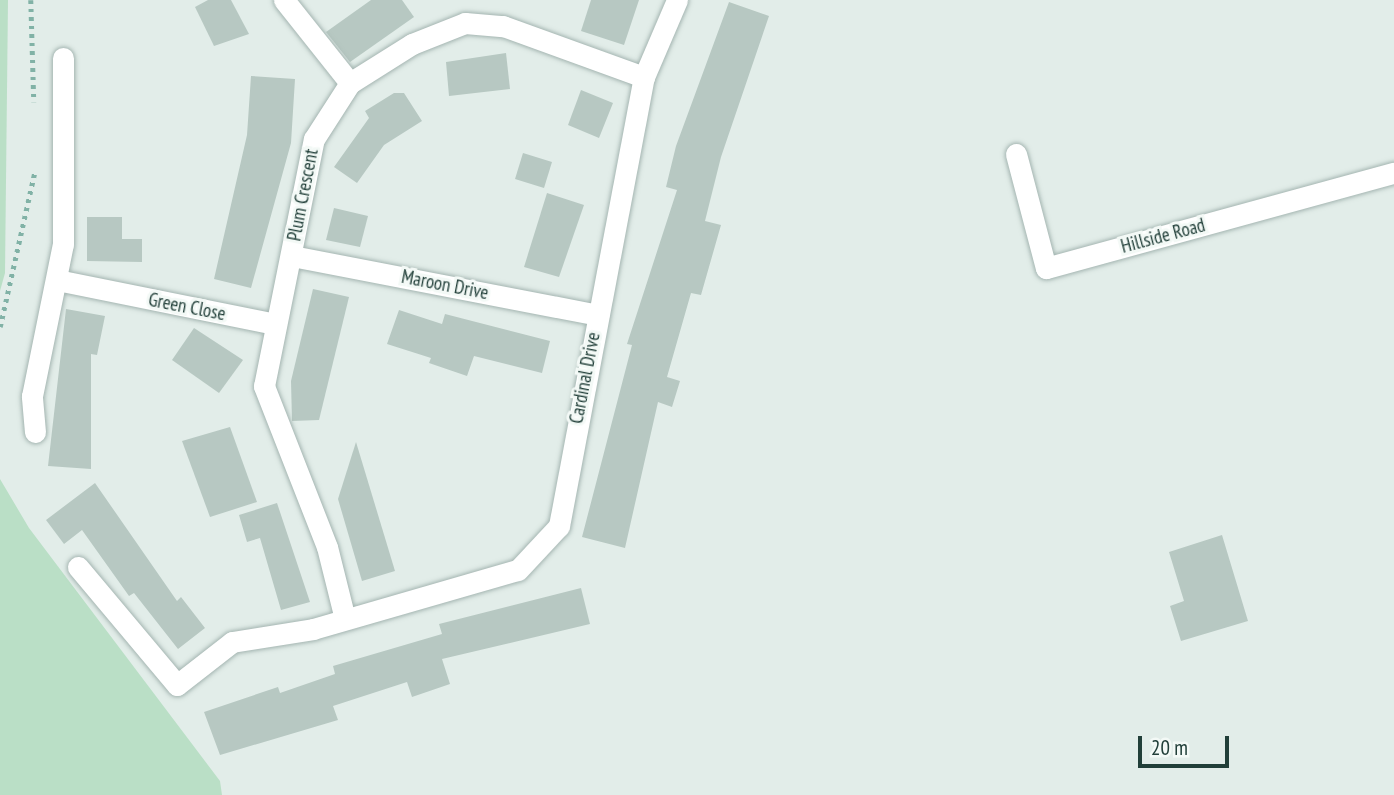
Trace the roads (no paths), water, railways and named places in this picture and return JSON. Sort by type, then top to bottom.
[{"type":"street","points":[[284,0],[350,83]]},
{"type":"street","name":"Cardinal Drive","points":[[78,567],[177,685],[232,642],[345,619],[518,570],[559,526],[644,77],[677,0]]},
{"type":"street","name":"Plum Crescent","points":[[345,619],[327,547],[264,386],[314,139],[350,83],[412,44],[465,23],[503,26],[644,77]]},
{"type":"street","points":[[36,432],[32,396],[57,280],[66,153],[63,58]]},
{"type":"street","name":"Hillside Road","points":[[1016,154],[1046,268],[1394,173]]},
{"type":"street","name":"Maroon Drive","points":[[292,256],[598,315]]},
{"type":"street","name":"Green Close","points":[[57,280],[275,324]]}]
